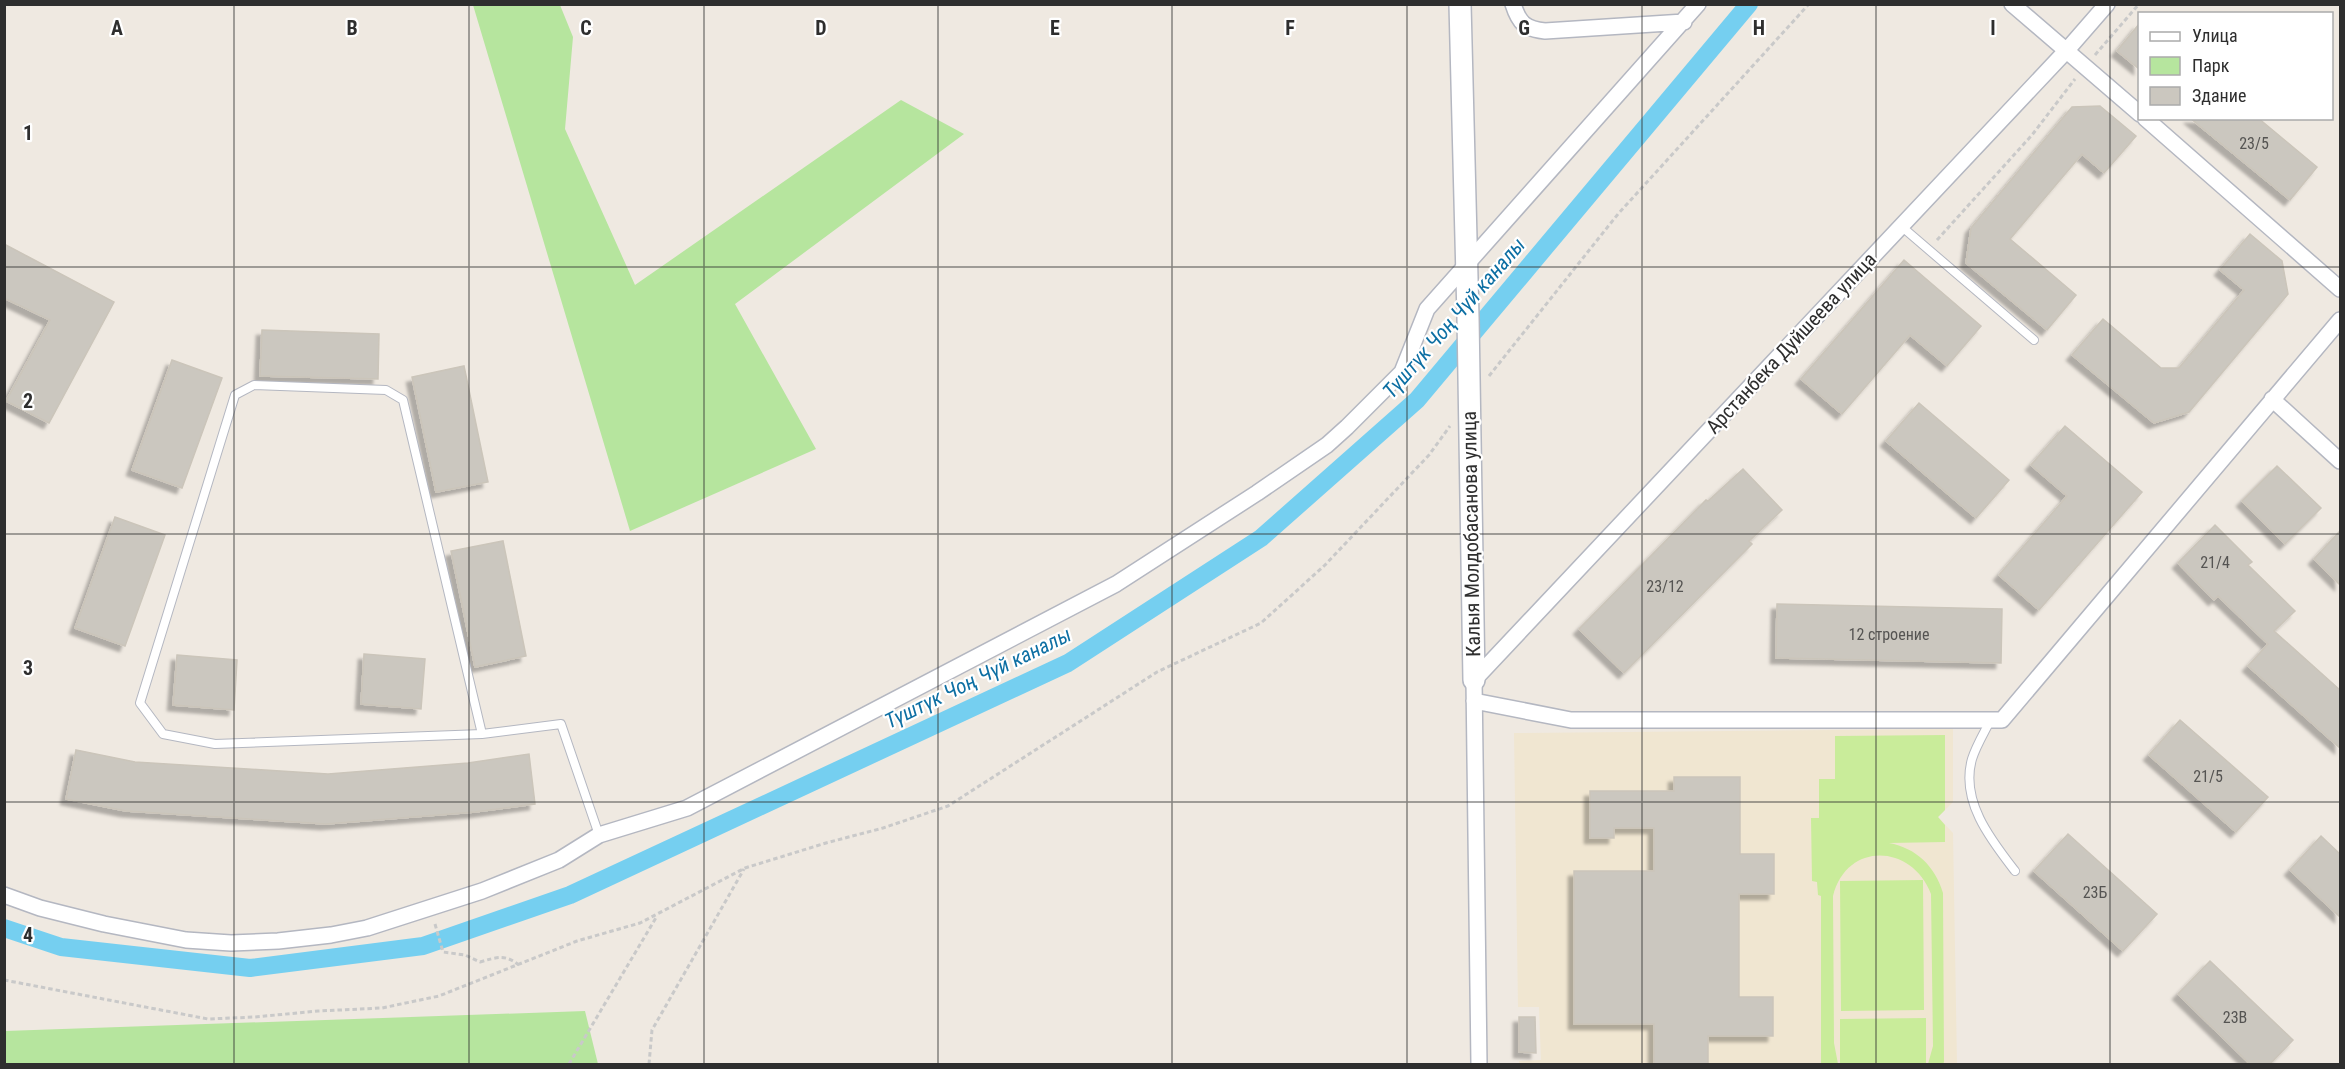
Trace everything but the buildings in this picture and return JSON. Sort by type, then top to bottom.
[{"type":"street","name":"Калыя Молдобасанова улица","points":[[1460,4],[1469,361],[1479,1065]]},
{"type":"street","points":[[1514,4],[1519,20],[1524,26],[1545,31],[1684,22]]},
{"type":"street","points":[[4,895],[40,908],[104,924],[186,940],[231,943],[278,941],[367,928],[482,891],[559,860],[599,836],[687,808],[1032,630],[1116,584],[1257,493],[1327,444],[1402,372],[1427,309],[1698,4]]},
{"type":"street","points":[[2012,4],[2138,113]]},
{"type":"street","name":"Арстанбека Дуйшеева улица","points":[[1474,690],[2107,4]]},
{"type":"street","points":[[2147,120],[2340,289]]},
{"type":"street","points":[[1474,690],[1571,720],[2001,720],[2340,320]]},
{"type":"street","points":[[2272,399],[2340,461]]},
{"type":"lane","points":[[1901,226],[2034,340]]},
{"type":"lane","points":[[483,734],[404,400],[386,390],[254,385],[235,395],[140,704],[163,735],[214,744],[483,734],[561,724],[599,836]]},
{"type":"lane","points":[[1990,721],[1972,759],[1969,789],[1988,835],[2015,871]]},
{"type":"path","points":[[1928,249],[2032,135],[2085,66],[2139,4]]},
{"type":"path","points":[[649,1065],[652,1030],[745,868]]},
{"type":"path","points":[[569,1065],[658,914]]},
{"type":"path","points":[[435,924],[444,952],[465,954],[480,962],[502,956],[520,965]]},
{"type":"shaded area","points":[[1953,729],[1953,802],[1938,817],[1953,833],[1957,1064],[1519,1064],[1519,1061],[1541,1060],[1539,1007],[1518,1007],[1514,733]]},
{"type":"green space","points":[[473,5],[560,5],[573,37],[565,129],[635,285],[901,100],[964,134],[735,304],[816,449],[630,531]]},
{"type":"green space","points":[[1945,735],[1945,810],[1938,817],[1945,825],[1945,842],[1889,843],[1908,849],[1923,860],[1935,874],[1943,893],[1944,1062],[1943,1064],[1928,1064],[1933,1046],[1931,894],[1922,877],[1910,865],[1895,858],[1880,856],[1865,858],[1852,865],[1840,878],[1833,896],[1834,1043],[1838,1064],[1821,1064],[1821,896],[1818,895],[1817,882],[1812,881],[1811,818],[1819,818],[1819,779],[1835,779],[1835,736]]},
{"type":"green space","points":[[1923,880],[1924,1010],[1841,1011],[1840,881]]},
{"type":"green space","points":[[585,1011],[598,1064],[5,1064],[5,1031]]},
{"type":"green space","points":[[1926,1018],[1926,1064],[1840,1064],[1840,1019]]},
{"type":"waterway","name":"Түштүк Чоң Чүй каналы","points":[[4,928],[61,947],[250,968],[423,946],[570,895],[1068,663],[1261,538],[1417,400],[1749,4]]}]
